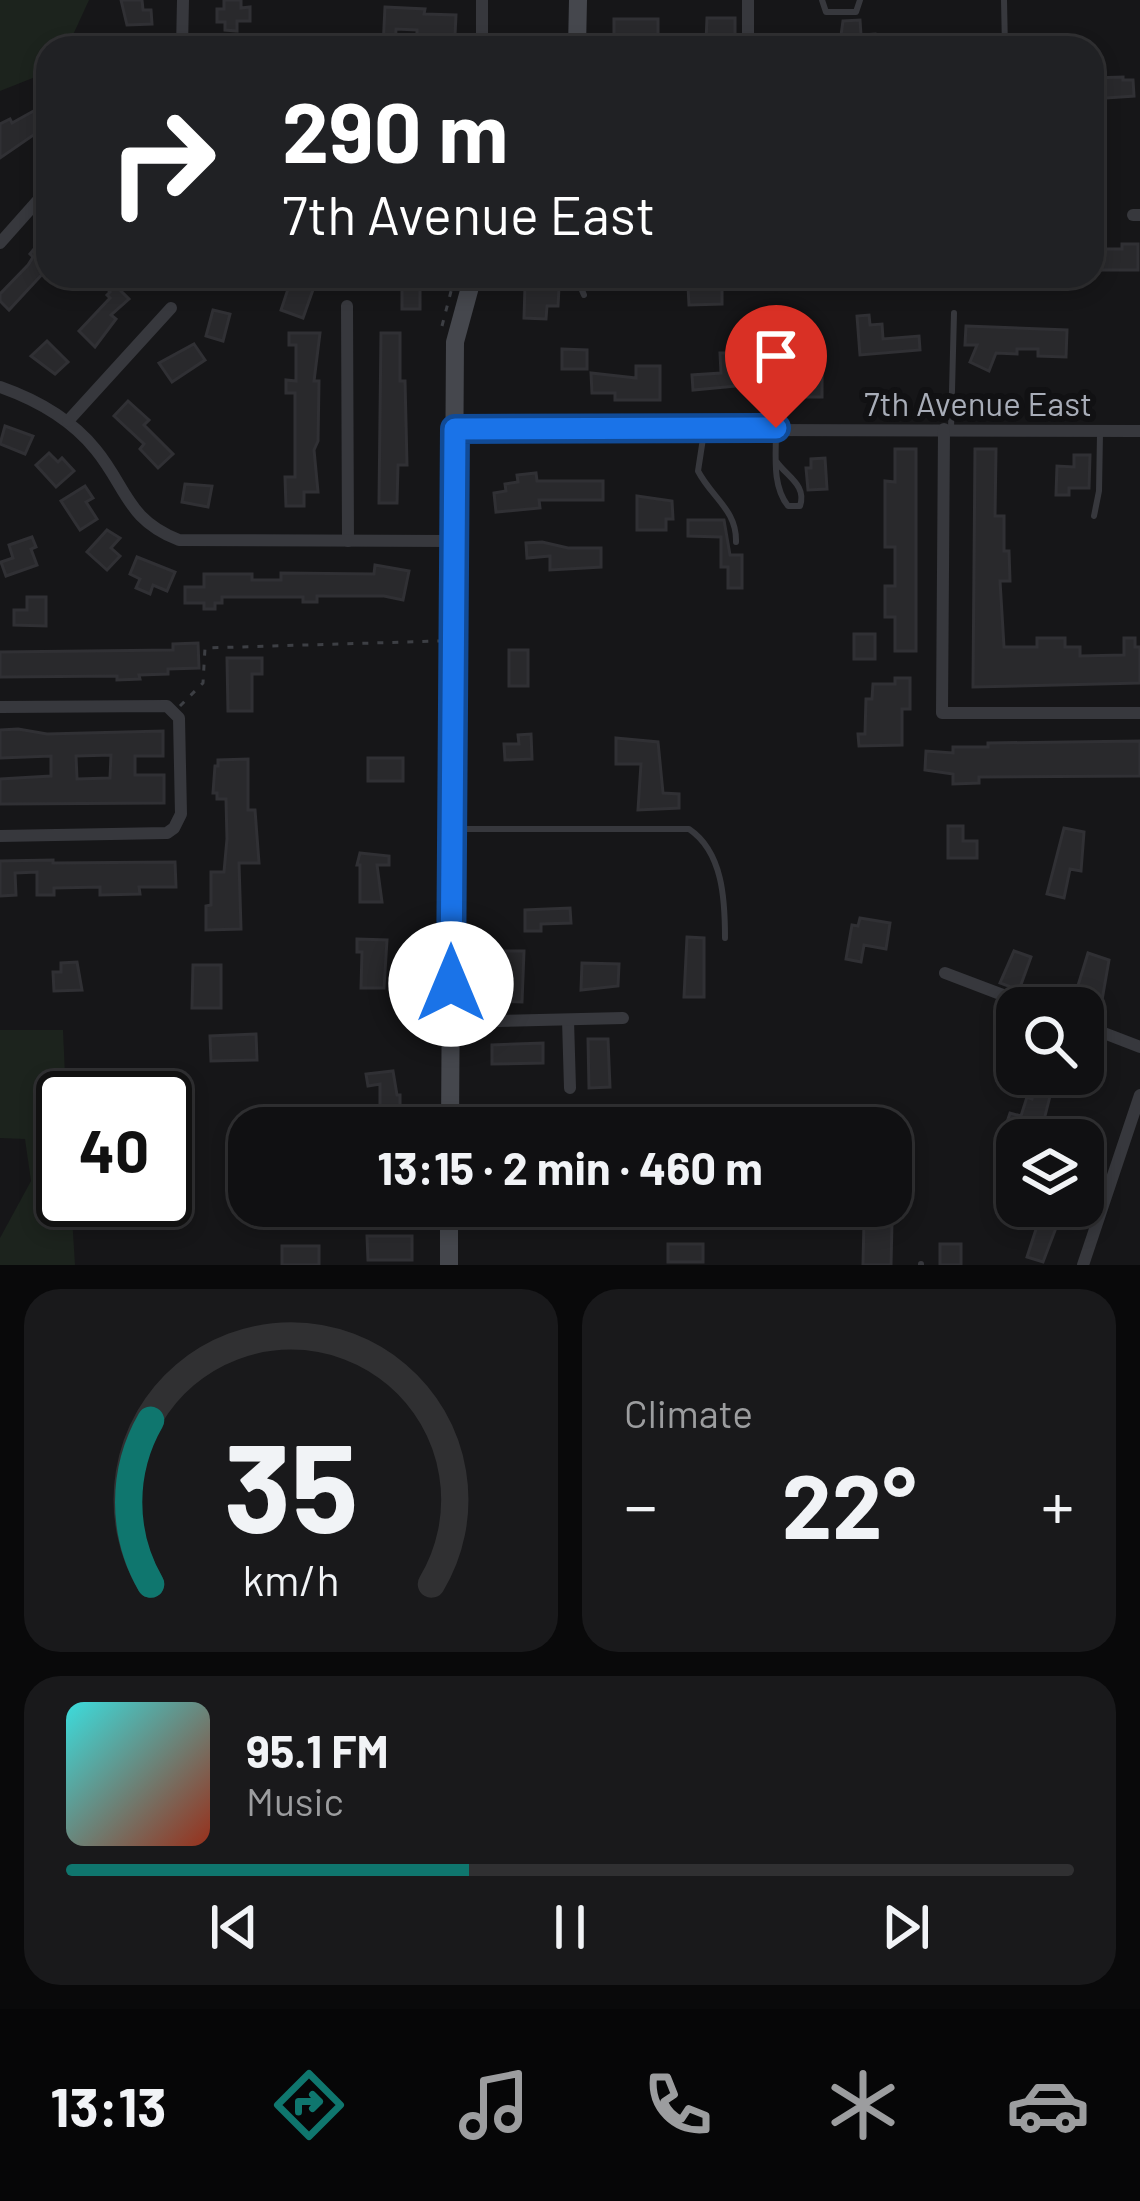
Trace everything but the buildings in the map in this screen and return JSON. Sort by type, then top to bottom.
[{"type":"street","points":[[182,36],[183,0]]},
{"type":"street","points":[[482,0],[482,36]]},
{"type":"street","points":[[577,36],[578,0]]},
{"type":"street","points":[[748,0],[748,36]]},
{"type":"street","points":[[0,243],[36,202]]},
{"type":"street","points":[[450,1107],[455,342],[470,288]]},
{"type":"street","points":[[347,306],[348,541]]},
{"type":"street","points":[[68,422],[171,308]]},
{"type":"street","points":[[0,387],[68,422],[94,447],[141,520],[164,534],[204,542],[452,542]]},
{"type":"street","name":"7th Avenue East","points":[[455,429],[1140,431]]},
{"type":"street","points":[[948,429],[942,713],[1140,712]]},
{"type":"street","points":[[0,707],[167,706],[179,718],[181,814],[167,833],[0,836]]},
{"type":"street","points":[[945,973],[996,992]]},
{"type":"street","points":[[451,1022],[623,1018]]},
{"type":"street","points":[[568,1019],[569,1088]]},
{"type":"street","points":[[1104,1033],[1140,1047]]},
{"type":"street","points":[[1083,1265],[1140,1095]]},
{"type":"street","points":[[1125,1138],[1140,1143]]},
{"type":"street","points":[[449,1227],[449,1265]]},
{"type":"lane","points":[[822,0],[826,12],[833,15],[856,12],[860,0]]},
{"type":"lane","points":[[1004,0],[1005,36]]},
{"type":"lane","points":[[581,288],[584,295]]},
{"type":"lane","points":[[948,429],[954,313]]},
{"type":"lane","points":[[704,428],[698,471],[731,513],[736,542]]},
{"type":"lane","points":[[776,428],[776,461],[780,496],[788,506],[800,506],[799,485],[776,461]]},
{"type":"lane","points":[[1094,516],[1100,430]]},
{"type":"lane","points":[[451,829],[689,829],[705,843],[718,873],[725,938]]},
{"type":"path","points":[[174,711],[203,683],[205,648],[452,641]]},
{"type":"shaded area","points":[[0,0],[89,0],[72,36],[36,36],[36,77],[0,91]]},
{"type":"shaded area","points":[[0,1030],[63,1030],[65,1071],[36,1071],[36,1227],[73,1227],[75,1265],[0,1265],[0,1238],[31,1181],[25,1139],[0,1138]]},
{"type":"route","points":[[451,984],[455,429],[776,428]]}]
